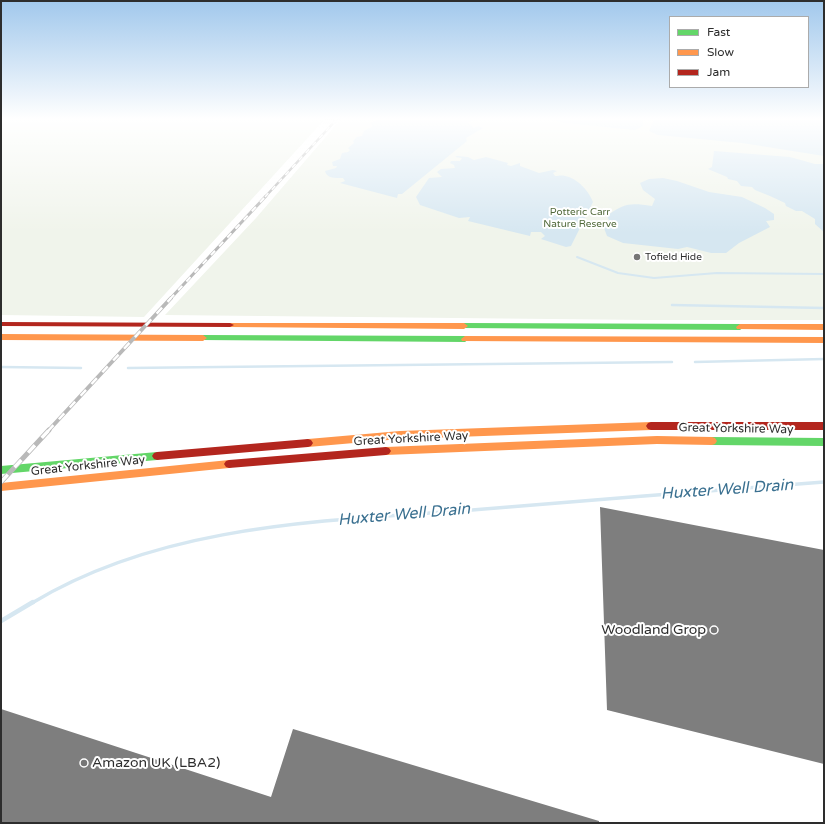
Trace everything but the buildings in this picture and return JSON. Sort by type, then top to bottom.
[{"type":"highway","points":[[1,324],[824,327]]},
{"type":"highway","points":[[1,337],[824,340]]},
{"type":"highway","name":"Great Yorkshire Way","points":[[1,470],[400,435],[632,426],[824,426]]},
{"type":"highway","name":"Great Yorkshire Way","points":[[1,487],[234,464],[398,450],[657,440],[824,442]]},
{"type":"green space","points":[[1,156],[291,156],[144,317],[1,315]]},
{"type":"green space","name":"Potteric Carr Nature Reserve","points":[[309,156],[824,156],[824,320],[648,320],[165,315],[256,218]]},
{"type":"shaded area","points":[[341,156],[448,156],[402,194],[398,194],[397,198],[340,183],[345,181],[343,178],[330,177],[326,174],[325,171],[336,168],[337,166],[333,166],[332,162],[340,159]]},
{"type":"shaded area","points":[[713,156],[783,156],[815,164],[824,164],[824,232],[815,224],[815,219],[802,211],[796,211],[786,206],[785,203],[755,190],[752,187],[741,186],[737,181],[728,179],[727,177],[708,169],[712,167]]},
{"type":"shaded area","points":[[455,157],[468,157],[474,160],[486,157],[508,163],[507,165],[511,166],[520,163],[520,166],[539,173],[553,170],[557,171],[553,173],[555,176],[569,177],[578,182],[586,189],[593,202],[571,246],[566,247],[541,239],[545,236],[541,232],[531,232],[530,236],[468,221],[470,217],[459,218],[420,205],[416,197],[429,178],[442,177],[437,172],[441,169],[455,168],[454,165],[450,163],[451,161],[460,161],[462,158]]},
{"type":"shaded area","points":[[663,178],[677,181],[709,192],[742,197],[774,214],[774,220],[766,221],[770,227],[739,243],[726,253],[711,253],[687,247],[678,249],[623,243],[607,236],[604,228],[609,220],[607,216],[623,206],[638,204],[652,206],[655,199],[643,190],[640,183],[649,179]]},
{"type":"waterway","points":[[577,257],[618,273],[654,278],[717,273],[824,274]]},
{"type":"waterway","name":"Huxter Well Drain","points":[[672,305],[824,308]]},
{"type":"waterway","points":[[695,362],[824,359]]},
{"type":"waterway","points":[[128,368],[672,362]]},
{"type":"waterway","points":[[1,367],[81,368]]},
{"type":"waterway","name":"Huxter Well Drain","points":[[32,603],[82,577],[135,557],[190,542],[245,531],[302,523],[359,518],[824,482]]},
{"type":"waterway","name":"Huxter Well Drain","points":[[1,621],[33,602]]},
{"type":"railway","points":[[265,197],[302,156]]},
{"type":"railway","points":[[170,299],[266,196]]},
{"type":"railway","points":[[48,431],[171,298]]},
{"type":"railway","points":[[1,482],[49,430]]},
{"type":"traffic: fast","points":[[464,326],[740,327]]},
{"type":"traffic: fast","points":[[203,338],[465,339]]},
{"type":"traffic: fast","points":[[712,441],[824,442]]},
{"type":"traffic: fast","points":[[1,470],[157,456]]},
{"type":"traffic: slow","points":[[230,325],[464,326]]},
{"type":"traffic: slow","points":[[740,327],[824,327]]},
{"type":"traffic: slow","points":[[1,337],[203,338]]},
{"type":"traffic: slow","points":[[465,339],[824,340]]},
{"type":"traffic: slow","points":[[308,443],[400,435],[651,426]]},
{"type":"traffic: slow","points":[[386,451],[657,440],[712,441]]},
{"type":"traffic: slow","points":[[1,487],[229,464]]},
{"type":"traffic: jam","points":[[1,324],[230,325]]},
{"type":"traffic: jam","points":[[651,426],[824,426]]},
{"type":"traffic: jam","points":[[157,456],[308,443]]},
{"type":"traffic: jam","points":[[229,464],[386,451]]},
{"type":"place","name":"Tofield Hide","points":[[637,257]]},
{"type":"place","name":"Woodland Grop","points":[[714,630]]},
{"type":"place","name":"Amazon UK (LBA2)","points":[[84,763]]}]
